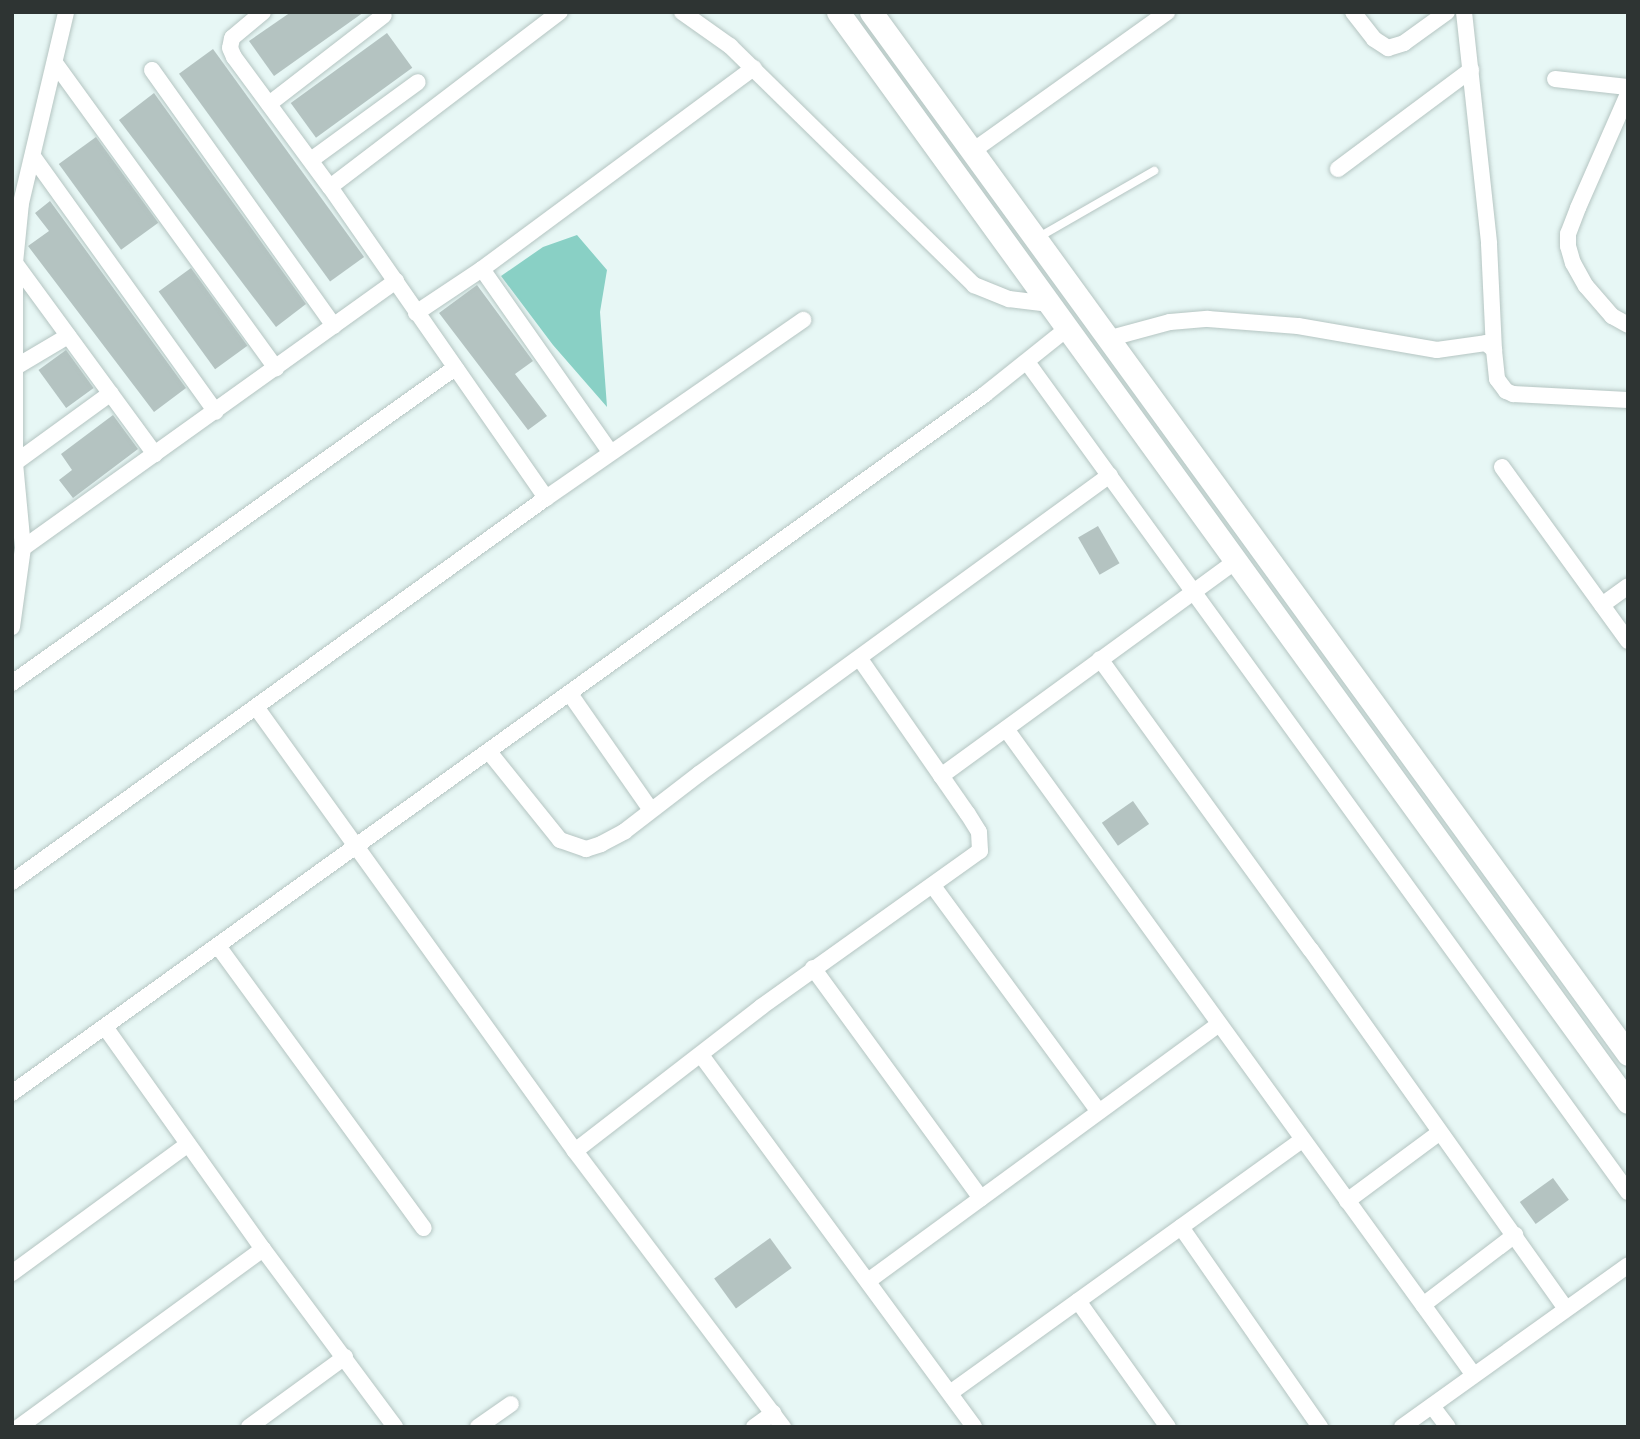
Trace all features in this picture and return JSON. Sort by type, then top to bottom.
[{"type":"street","points":[[12,627],[23,548],[14,464],[15,263],[21,203],[34,158],[66,12]]},
{"type":"street","points":[[263,12],[236,33],[230,48],[311,159],[545,498]]},
{"type":"street","points":[[330,187],[560,12]]},
{"type":"street","points":[[682,12],[730,46],[754,68],[974,285],[1009,299],[1050,303]]},
{"type":"street","points":[[838,12],[1628,1102]]},
{"type":"street","points":[[871,12],[1628,1054]]},
{"type":"street","points":[[971,152],[1167,12]]},
{"type":"street","points":[[1353,12],[1374,39],[1388,48],[1404,43],[1447,12]]},
{"type":"street","points":[[1464,12],[1489,244],[1497,379],[1513,394],[1628,400]]},
{"type":"street","points":[[269,104],[384,16]]},
{"type":"street","points":[[55,63],[276,368]]},
{"type":"street","points":[[416,313],[482,269],[754,68]]},
{"type":"street","points":[[1338,169],[1471,70]]},
{"type":"street","points":[[152,71],[334,326]]},
{"type":"street","points":[[1555,79],[1628,87]]},
{"type":"street","points":[[311,159],[418,82]]},
{"type":"street","points":[[1628,94],[1578,208],[1568,234],[1568,246],[1573,263],[1586,286],[1612,316],[1628,325]]},
{"type":"street","points":[[34,158],[216,412]]},
{"type":"street","points":[[15,263],[155,454]]},
{"type":"street","points":[[482,269],[610,452]]},
{"type":"street","points":[[23,548],[396,281]]},
{"type":"street","points":[[1107,339],[1170,322],[1208,319],[1298,326],[1427,349],[1486,343],[1494,350]]},
{"type":"street","points":[[12,882],[545,498],[803,320]]},
{"type":"street","points":[[12,1093],[489,753],[1027,362],[1068,328]]},
{"type":"street","points":[[14,368],[68,336]]},
{"type":"street","points":[[1027,362],[1628,1192]]},
{"type":"street","points":[[12,683],[455,368]]},
{"type":"street","points":[[14,464],[111,393]]},
{"type":"street","points":[[1502,467],[1628,641]]},
{"type":"street","points":[[489,753],[560,840],[586,849],[601,844],[860,659],[1110,475]]},
{"type":"street","points":[[941,776],[1236,561]]},
{"type":"street","points":[[1602,605],[1628,586]]},
{"type":"street","points":[[575,1151],[813,968],[970,861],[979,852],[982,844],[979,832],[860,659]]},
{"type":"street","points":[[1100,659],[1565,1308]]},
{"type":"street","points":[[569,694],[651,810]]},
{"type":"street","points":[[256,707],[575,1151],[783,1427]]},
{"type":"street","points":[[1006,729],[1473,1374]]},
{"type":"street","points":[[933,886],[1098,1111]]},
{"type":"street","points":[[218,946],[424,1228]]},
{"type":"street","points":[[813,968],[981,1198]]},
{"type":"street","points":[[868,1281],[1219,1024]]},
{"type":"street","points":[[105,1027],[263,1249],[395,1427]]},
{"type":"street","points":[[701,1055],[974,1427]]},
{"type":"street","points":[[1348,1201],[1440,1133]]},
{"type":"street","points":[[950,1393],[1302,1140]]},
{"type":"street","points":[[12,1273],[188,1144]]},
{"type":"street","points":[[1181,1227],[1320,1427]]},
{"type":"street","points":[[1423,1305],[1515,1235]]},
{"type":"street","points":[[19,1427],[263,1249]]},
{"type":"street","points":[[1402,1427],[1628,1265]]},
{"type":"street","points":[[1078,1300],[1168,1427]]},
{"type":"street","points":[[249,1427],[345,1357]]},
{"type":"street","points":[[478,1427],[511,1404]]},
{"type":"street","points":[[1432,1406],[1448,1427]]},
{"type":"street","points":[[754,1427],[773,1413]]},
{"type":"lane","points":[[1035,240],[1154,171]]},
{"type":"shaded area","points":[[577,235],[607,270],[600,312],[607,407],[553,345],[501,276],[543,247]]},
{"type":"building","points":[[291,12],[364,12],[274,76],[249,41]]},
{"type":"building","points":[[387,33],[412,68],[316,138],[291,103]]},
{"type":"building","points":[[213,49],[364,257],[330,282],[179,74]]},
{"type":"building","points":[[154,93],[306,304],[276,327],[119,120]]},
{"type":"building","points":[[96,137],[158,223],[121,250],[59,164]]},
{"type":"building","points":[[50,201],[186,388],[154,412],[28,246],[49,231],[35,213]]},
{"type":"building","points":[[191,268],[247,346],[215,369],[159,292]]},
{"type":"building","points":[[477,285],[533,361],[515,374],[547,416],[528,430],[439,313]]},
{"type":"building","points":[[66,350],[94,388],[66,408],[38,370]]},
{"type":"building","points":[[113,415],[138,449],[73,498],[59,480],[72,470],[61,454]]},
{"type":"building","points":[[1098,526],[1120,563],[1100,575],[1078,538]]},
{"type":"building","points":[[1133,801],[1149,824],[1118,846],[1102,823]]},
{"type":"building","points":[[1553,1178],[1569,1200],[1536,1224],[1520,1202]]},
{"type":"building","points":[[770,1238],[792,1268],[736,1308],[714,1279]]}]
